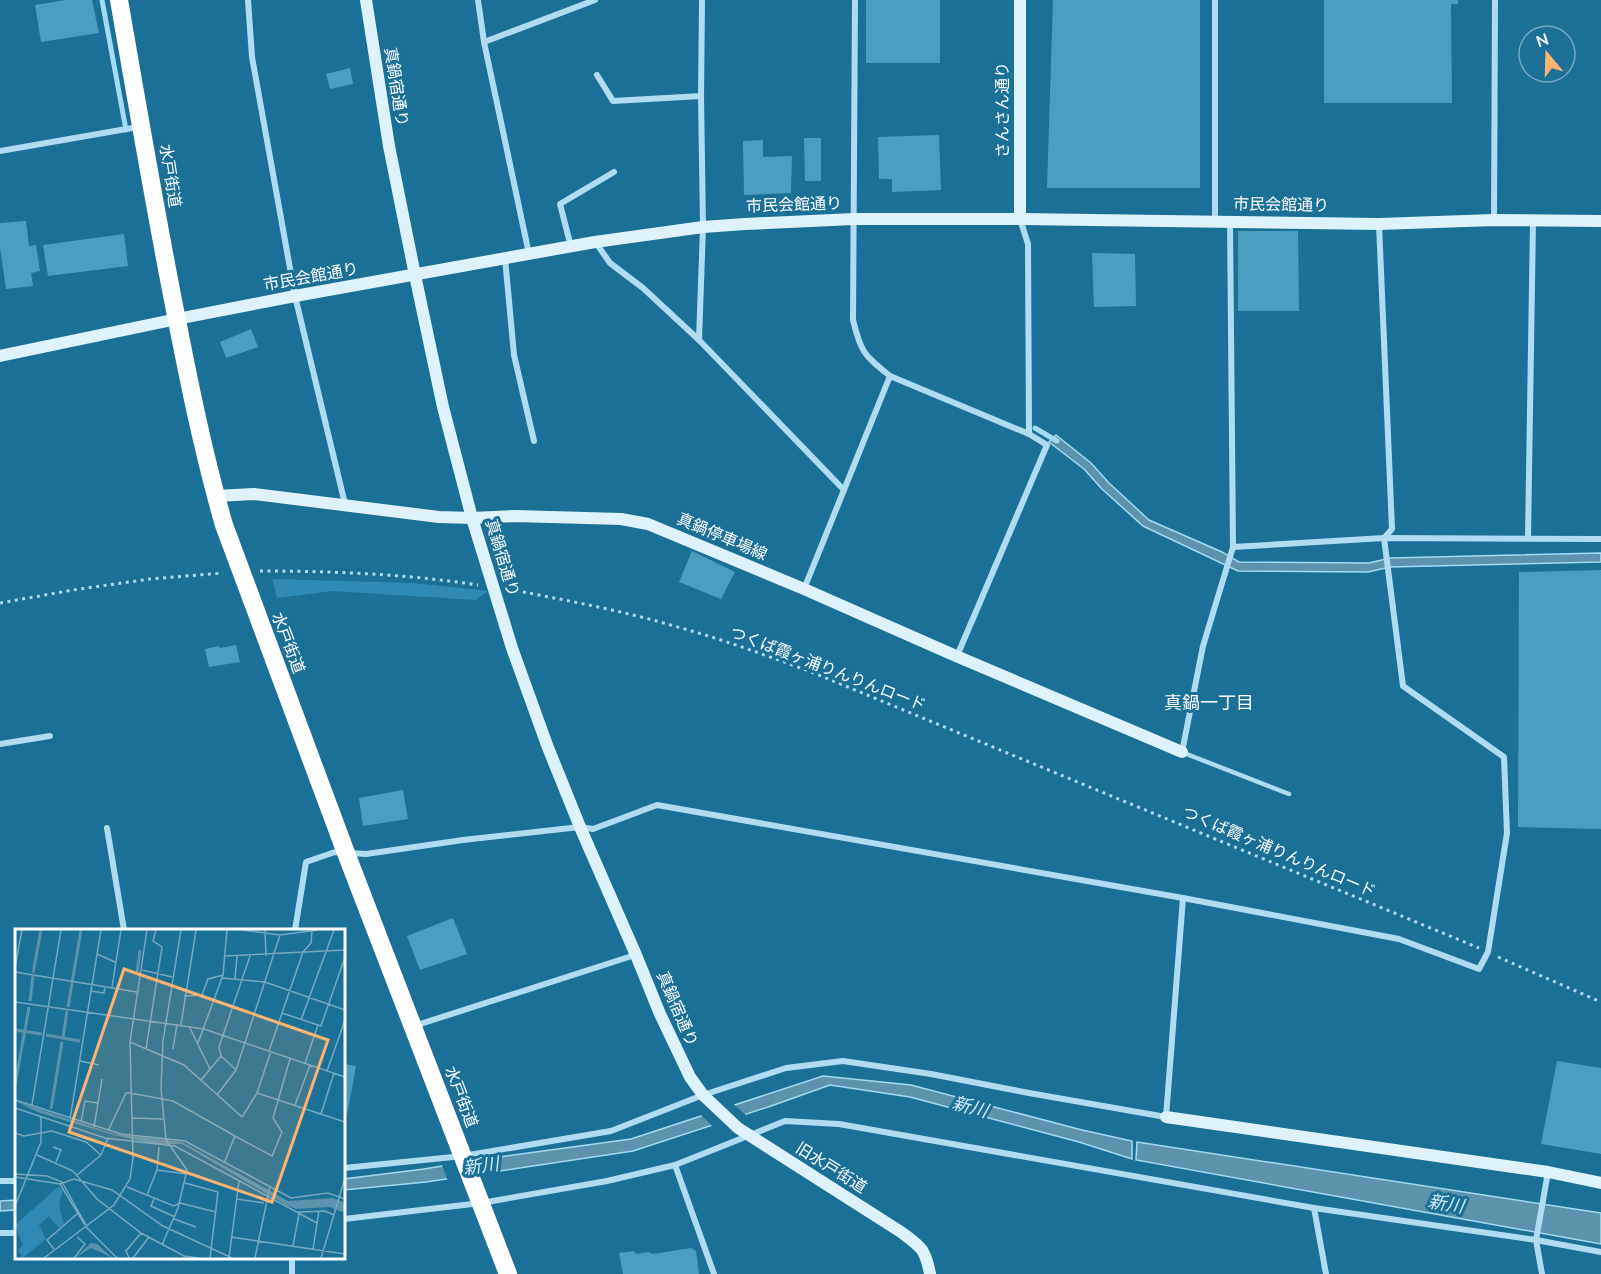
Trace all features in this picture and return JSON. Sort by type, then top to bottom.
[{"type":"highway","name":"水戸街道","points":[[119,0],[155,211],[193,398],[216,496],[240,571],[346,854],[508,1274]]},
{"type":"street","points":[[248,0],[252,57],[295,296],[345,504]]},
{"type":"street","name":"真鍋宿通り","points":[[366,0],[389,146],[414,275],[443,407],[493,587],[535,713],[580,827],[660,1014],[690,1077],[703,1095]]},
{"type":"street","points":[[478,0],[484,42],[529,254]]},
{"type":"street","points":[[484,42],[595,0]]},
{"type":"street","points":[[699,340],[702,227],[702,0]]},
{"type":"street","points":[[855,0],[853,320],[857,339],[865,355],[890,376],[1029,434],[1047,445],[956,656]]},
{"type":"street","name":"さんさん通り","points":[[1020,0],[1020,219]]},
{"type":"street","points":[[1215,0],[1215,222]]},
{"type":"street","points":[[1494,220],[1495,0]]},
{"type":"street","points":[[597,75],[613,101],[701,96]]},
{"type":"street","points":[[0,151],[142,127]]},
{"type":"street","points":[[571,247],[560,204],[614,172]]},
{"type":"street","name":"市民会館通り","points":[[0,356],[295,296],[505,258],[702,227],[854,219],[1379,224],[1494,220],[1601,221]]},
{"type":"street","points":[[1020,219],[1028,244],[1029,434]]},
{"type":"street","points":[[1182,752],[1203,646],[1233,547],[1230,221]]},
{"type":"street","points":[[1528,538],[1533,221]]},
{"type":"street","points":[[295,929],[306,862],[335,852],[366,854],[580,827],[593,829],[657,805],[1183,898],[1399,939],[1479,969],[1488,952],[1506,832],[1504,757],[1403,686],[1384,538],[1392,529],[1379,224]]},
{"type":"street","points":[[595,243],[610,263],[643,288],[699,340],[844,490]]},
{"type":"street","points":[[505,258],[514,355],[534,441]]},
{"type":"street","points":[[804,589],[890,376]]},
{"type":"street","name":"真鍋停車場線","points":[[216,496],[254,494],[439,517],[515,516],[621,519],[648,524],[1182,752]]},
{"type":"street","points":[[1233,547],[1384,538],[1601,539]]},
{"type":"street","points":[[0,744],[50,735]]},
{"type":"street","points":[[107,828],[124,929]]},
{"type":"street","points":[[1166,1117],[1183,898]]},
{"type":"street","points":[[413,1026],[636,955]]},
{"type":"street","points":[[345,1168],[464,1158],[611,1131],[703,1095],[786,1068],[843,1061],[931,1074],[1166,1117],[1548,1172],[1601,1183]]},
{"type":"street","name":"旧水戸街道","points":[[703,1095],[743,1131],[920,1245],[927,1257],[930,1274]]},
{"type":"street","points":[[345,1219],[607,1181],[675,1165],[743,1131],[785,1120],[839,1124],[1314,1208],[1536,1240],[1601,1252]]},
{"type":"street","points":[[675,1165],[714,1274]]},
{"type":"street","points":[[1542,1274],[1536,1240],[1548,1172]]},
{"type":"street","points":[[1314,1208],[1326,1274]]},
{"type":"lane","points":[[1182,752],[1289,794]]},
{"type":"path","name":"つくば霞ヶ浦りんりんロード","points":[[0,603],[150,579],[240,571],[318,571],[415,578],[493,587],[593,606],[676,626],[804,669],[1488,952],[1601,1002]]},
{"type":"shaded area","points":[[272,579],[413,583],[488,591],[475,600],[333,591],[277,598]]},
{"type":"water","points":[[1056,435],[1091,463],[1149,520],[1222,552],[1239,562],[1369,563],[1390,558],[1601,553],[1601,562],[1390,567],[1368,572],[1238,571],[1143,526],[1102,489],[1084,469],[1049,442]]},
{"type":"water","name":"新川","points":[[823,1076],[911,1085],[1132,1141],[1132,1159],[1079,1142],[910,1097],[830,1085],[633,1151],[426,1182],[345,1190],[345,1179],[631,1139]]},
{"type":"water","points":[[1137,1142],[1601,1213],[1601,1244],[1136,1160]]},
{"type":"water","points":[[15,1200],[15,1210],[0,1211],[0,1201]]},
{"type":"pier","points":[[731,1102],[747,1116],[713,1127],[699,1113]]},
{"type":"pier","points":[[486,1156],[493,1174],[448,1181],[442,1165]]},
{"type":"building","points":[[66,0],[92,0],[99,33],[41,42],[35,5]]},
{"type":"building","points":[[866,0],[940,0],[940,63],[866,63]]},
{"type":"building","points":[[1053,0],[1200,0],[1200,188],[1047,188]]},
{"type":"building","points":[[1324,0],[1458,0],[1458,4],[1451,4],[1452,103],[1324,103]]},
{"type":"building","points":[[350,68],[353,84],[330,89],[326,74]]},
{"type":"building","points":[[939,135],[941,190],[892,192],[892,179],[879,179],[878,137]]},
{"type":"building","points":[[804,138],[821,138],[821,181],[805,181]]},
{"type":"building","points":[[763,140],[763,157],[792,156],[791,193],[744,195],[743,141]]},
{"type":"building","points":[[26,221],[29,246],[36,245],[40,271],[31,273],[33,286],[6,289],[0,248],[0,223]]},
{"type":"building","points":[[1238,231],[1298,231],[1299,311],[1238,311]]},
{"type":"building","points":[[124,234],[128,266],[48,276],[43,245]]},
{"type":"building","points":[[1092,253],[1135,254],[1136,306],[1094,307]]},
{"type":"building","points":[[251,329],[258,347],[226,358],[220,342]]},
{"type":"building","points":[[692,551],[735,572],[721,599],[679,582]]},
{"type":"building","points":[[1601,570],[1601,829],[1518,827],[1519,572]]},
{"type":"building","points":[[236,645],[240,662],[209,667],[205,649]]},
{"type":"building","points":[[403,790],[408,819],[363,826],[359,798]]},
{"type":"building","points":[[453,918],[467,954],[420,970],[407,936]]},
{"type":"building","points":[[1557,1061],[1601,1068],[1601,1154],[1541,1144]]},
{"type":"building","points":[[345,1064],[356,1066],[347,1115],[345,1115]]},
{"type":"building","points":[[691,1248],[696,1251],[699,1274],[623,1274],[619,1253],[634,1251],[636,1254],[648,1252],[653,1254]]},
{"type":"waterway","points":[[102,0],[126,130]]},
{"type":"waterway","points":[[1035,428],[1057,441]]},
{"type":"district","name":"真鍋一丁目","points":[[1209,703]]}]
